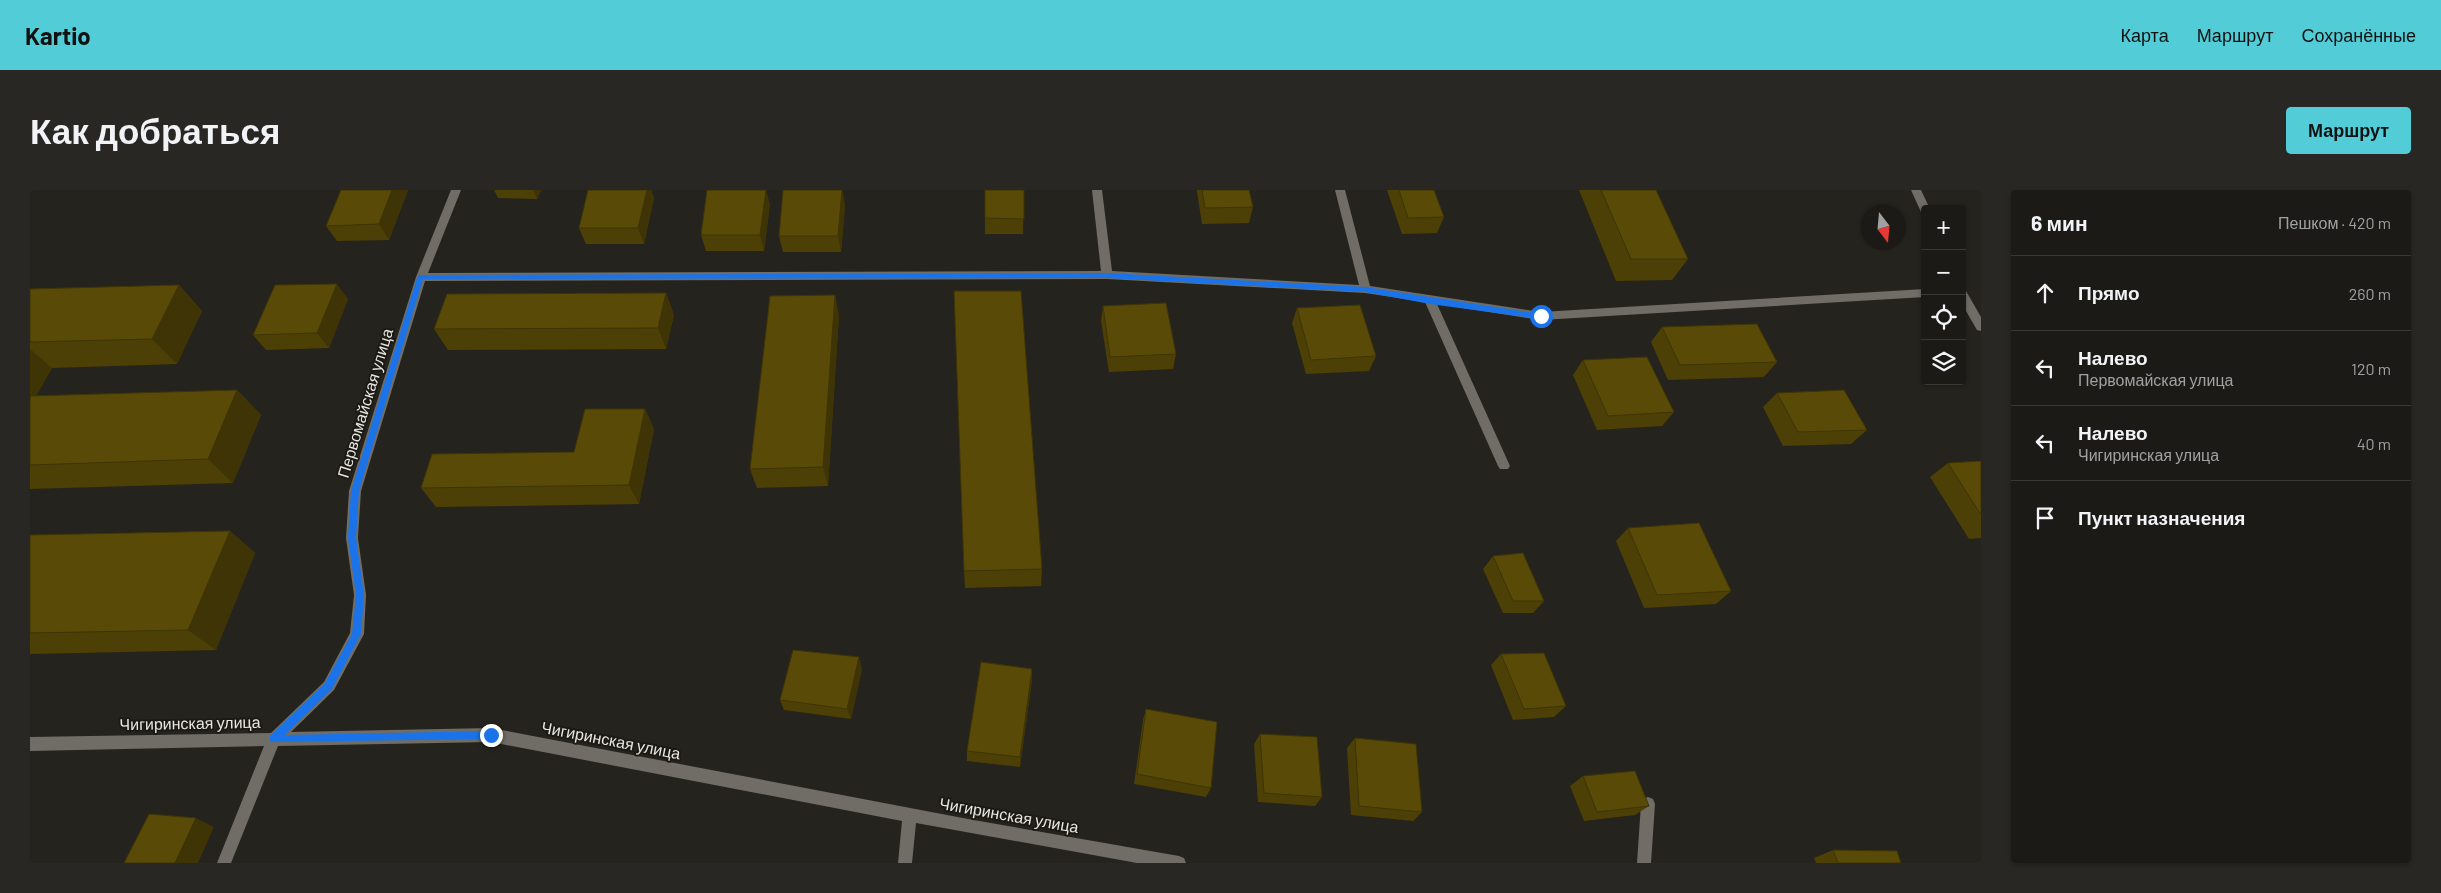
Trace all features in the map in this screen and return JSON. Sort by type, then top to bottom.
[{"type":"street","name":"Первомайская улица","points":[[224,863],[274,739],[329,686],[357,634],[360,595],[352,538],[355,491],[421,277],[456,190]]},
{"type":"street","points":[[1097,190],[1107,276]]},
{"type":"street","points":[[1340,190],[1365,289]]},
{"type":"street","points":[[1916,190],[1923,205]]},
{"type":"street","points":[[421,277],[1107,276],[1365,289],[1430,301],[1541,316],[1921,293]]},
{"type":"street","points":[[1963,295],[1981,327]]},
{"type":"street","points":[[1430,301],[1504,466]]},
{"type":"street","name":"Чигиринская улица","points":[[30,744],[491,735],[1179,863]]},
{"type":"street","points":[[1644,863],[1648,804]]},
{"type":"street","points":[[905,863],[910,814]]},
{"type":"building","points":[[341,190],[392,190],[379,224],[326,226]]},
{"type":"building","points":[[588,190],[647,190],[638,228],[579,228]]},
{"type":"building","points":[[707,190],[766,190],[760,235],[701,235]]},
{"type":"building","points":[[783,190],[842,190],[838,236],[779,236]]},
{"type":"building","points":[[985,190],[1024,190],[1024,219],[985,218]]},
{"type":"building","points":[[1202,190],[1249,190],[1253,207],[1205,208]]},
{"type":"building","points":[[1399,190],[1434,190],[1444,217],[1408,218]]},
{"type":"building","points":[[1601,190],[1656,190],[1688,259],[1631,259]]},
{"type":"building","points":[[337,284],[317,333],[253,335],[275,285]]},
{"type":"building","points":[[179,285],[152,339],[30,342],[30,289]]},
{"type":"building","points":[[954,291],[1021,291],[1042,569],[964,571]]},
{"type":"building","points":[[666,293],[658,328],[434,329],[447,294]]},
{"type":"building","points":[[835,295],[823,467],[750,469],[770,296]]},
{"type":"building","points":[[1166,303],[1176,354],[1110,357],[1103,306]]},
{"type":"building","points":[[1360,305],[1376,356],[1311,360],[1297,308]]},
{"type":"building","points":[[1757,324],[1777,362],[1680,365],[1662,327]]},
{"type":"building","points":[[1647,357],[1674,412],[1608,416],[1583,360]]},
{"type":"building","points":[[237,390],[208,459],[30,465],[30,396]]},
{"type":"building","points":[[1844,390],[1867,430],[1798,432],[1777,393]]},
{"type":"building","points":[[585,409],[645,409],[629,485],[421,488],[432,454],[574,452]]},
{"type":"building","points":[[1981,461],[1981,515],[1948,463]]},
{"type":"building","points":[[1699,523],[1731,591],[1657,595],[1628,528]]},
{"type":"building","points":[[230,531],[188,630],[30,633],[30,535]]},
{"type":"building","points":[[1523,553],[1544,601],[1513,601],[1493,556]]},
{"type":"building","points":[[793,650],[859,657],[847,709],[780,700]]},
{"type":"building","points":[[1544,653],[1566,706],[1524,709],[1501,654]]},
{"type":"building","points":[[981,662],[1032,669],[1020,757],[967,751]]},
{"type":"building","points":[[1146,709],[1217,722],[1211,788],[1137,774]]},
{"type":"building","points":[[1260,734],[1317,737],[1322,797],[1264,793]]},
{"type":"building","points":[[1355,738],[1416,744],[1422,812],[1359,806]]},
{"type":"building","points":[[1635,771],[1649,806],[1597,812],[1583,776]]},
{"type":"building","points":[[149,814],[196,818],[175,863],[124,863]]},
{"type":"building","points":[[1833,850],[1897,851],[1901,863],[1838,863]]},
{"type":"route","points":[[491,735],[274,739],[329,686],[357,634],[360,595],[352,538],[355,491],[421,277],[1107,276],[1365,289],[1430,301],[1541,316]]}]
